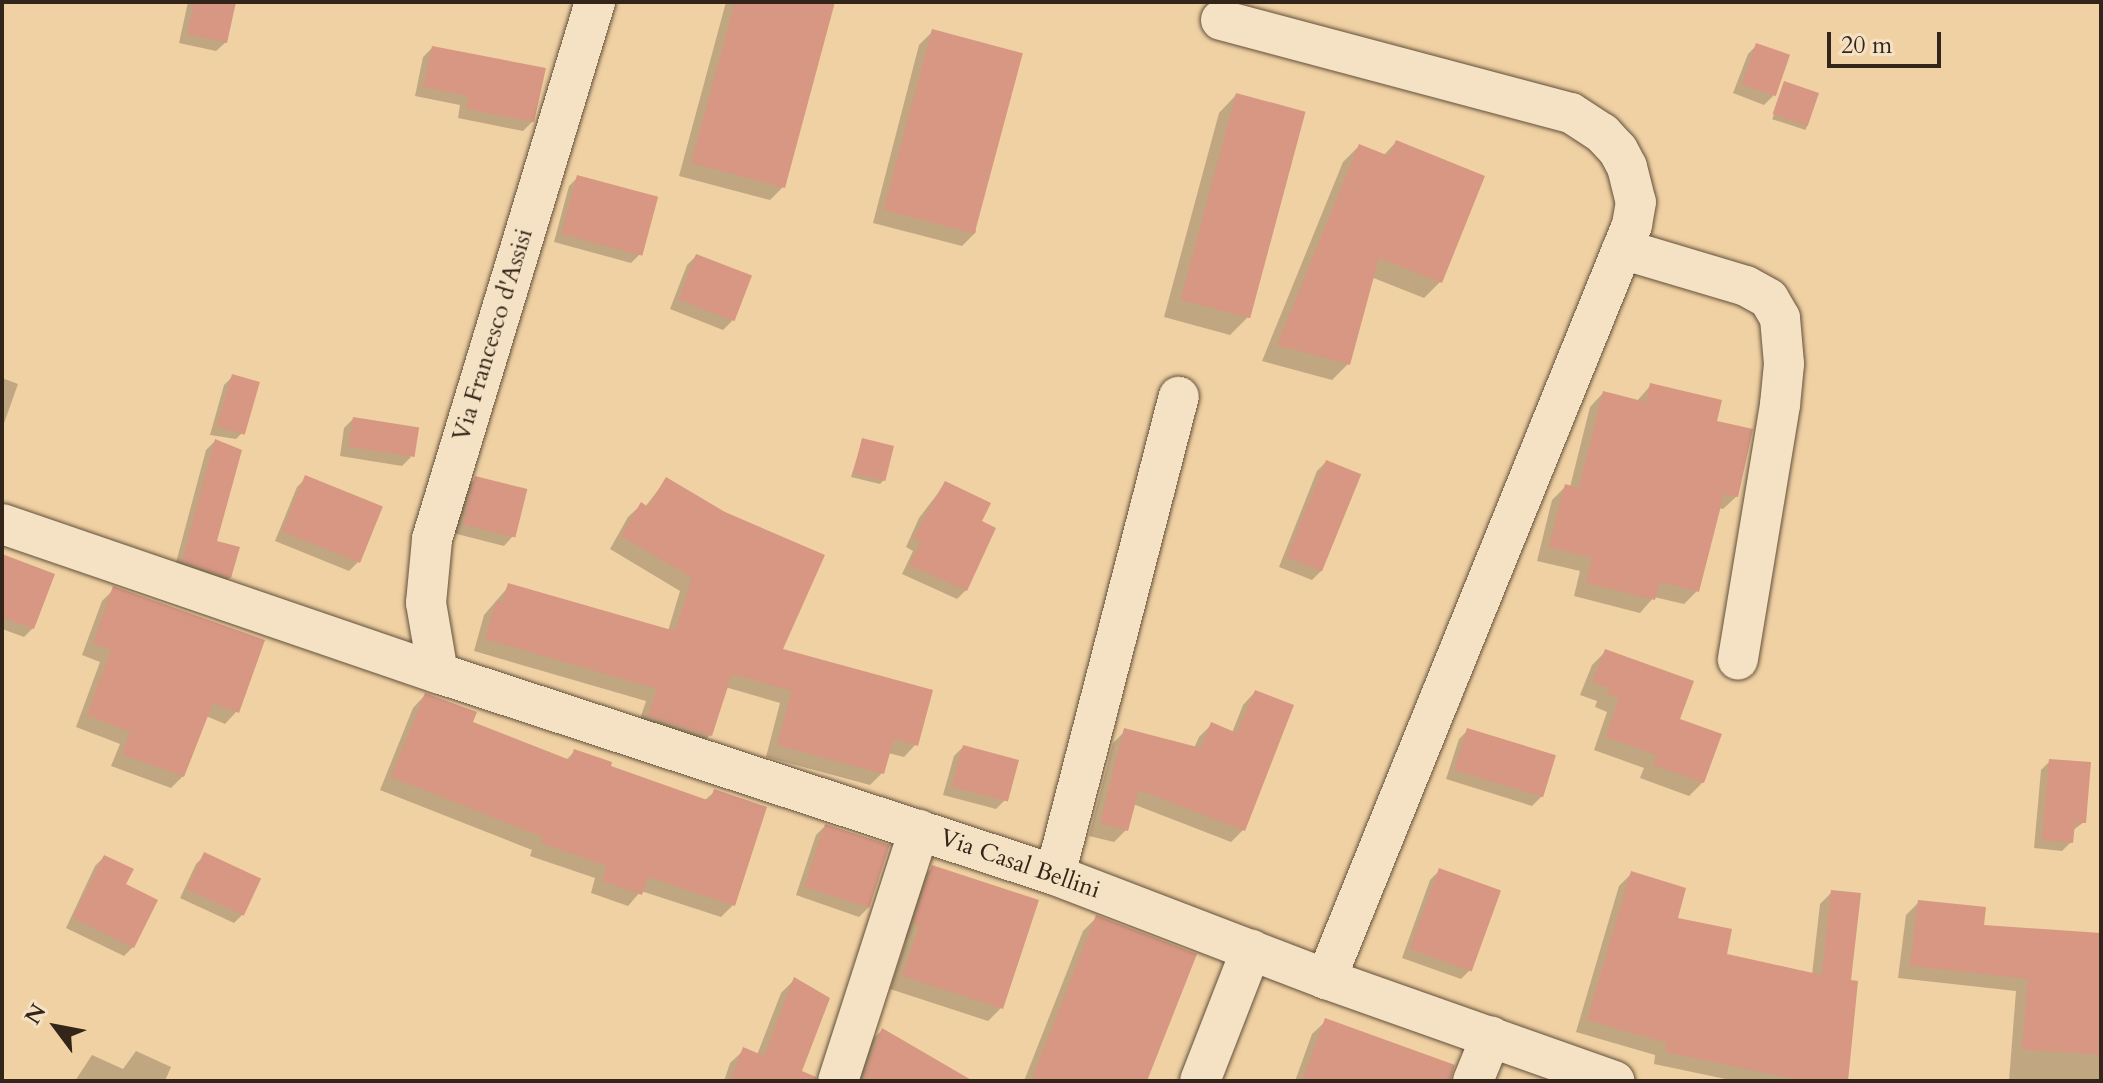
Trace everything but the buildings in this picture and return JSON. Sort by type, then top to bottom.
[{"type":"street","name":"Via Francesco d'Assisi","points":[[428,670],[426,603],[432,539],[595,2]]},
{"type":"street","points":[[1221,20],[1551,106],[1586,121],[1618,150],[1634,188],[1634,214],[1622,249],[1326,979]]},
{"type":"street","points":[[1622,249],[1746,286],[1769,299],[1780,318],[1784,364],[1780,405],[1738,660]]},
{"type":"street","points":[[1055,875],[1179,397]]},
{"type":"street","name":"Via Casal Bellini","points":[[2,524],[428,670],[1055,875],[1326,979],[1614,1081]]},
{"type":"street","points":[[838,1081],[919,830]]},
{"type":"street","points":[[1200,1081],[1251,950]]},
{"type":"street","points":[[1473,1081],[1491,1037]]}]
